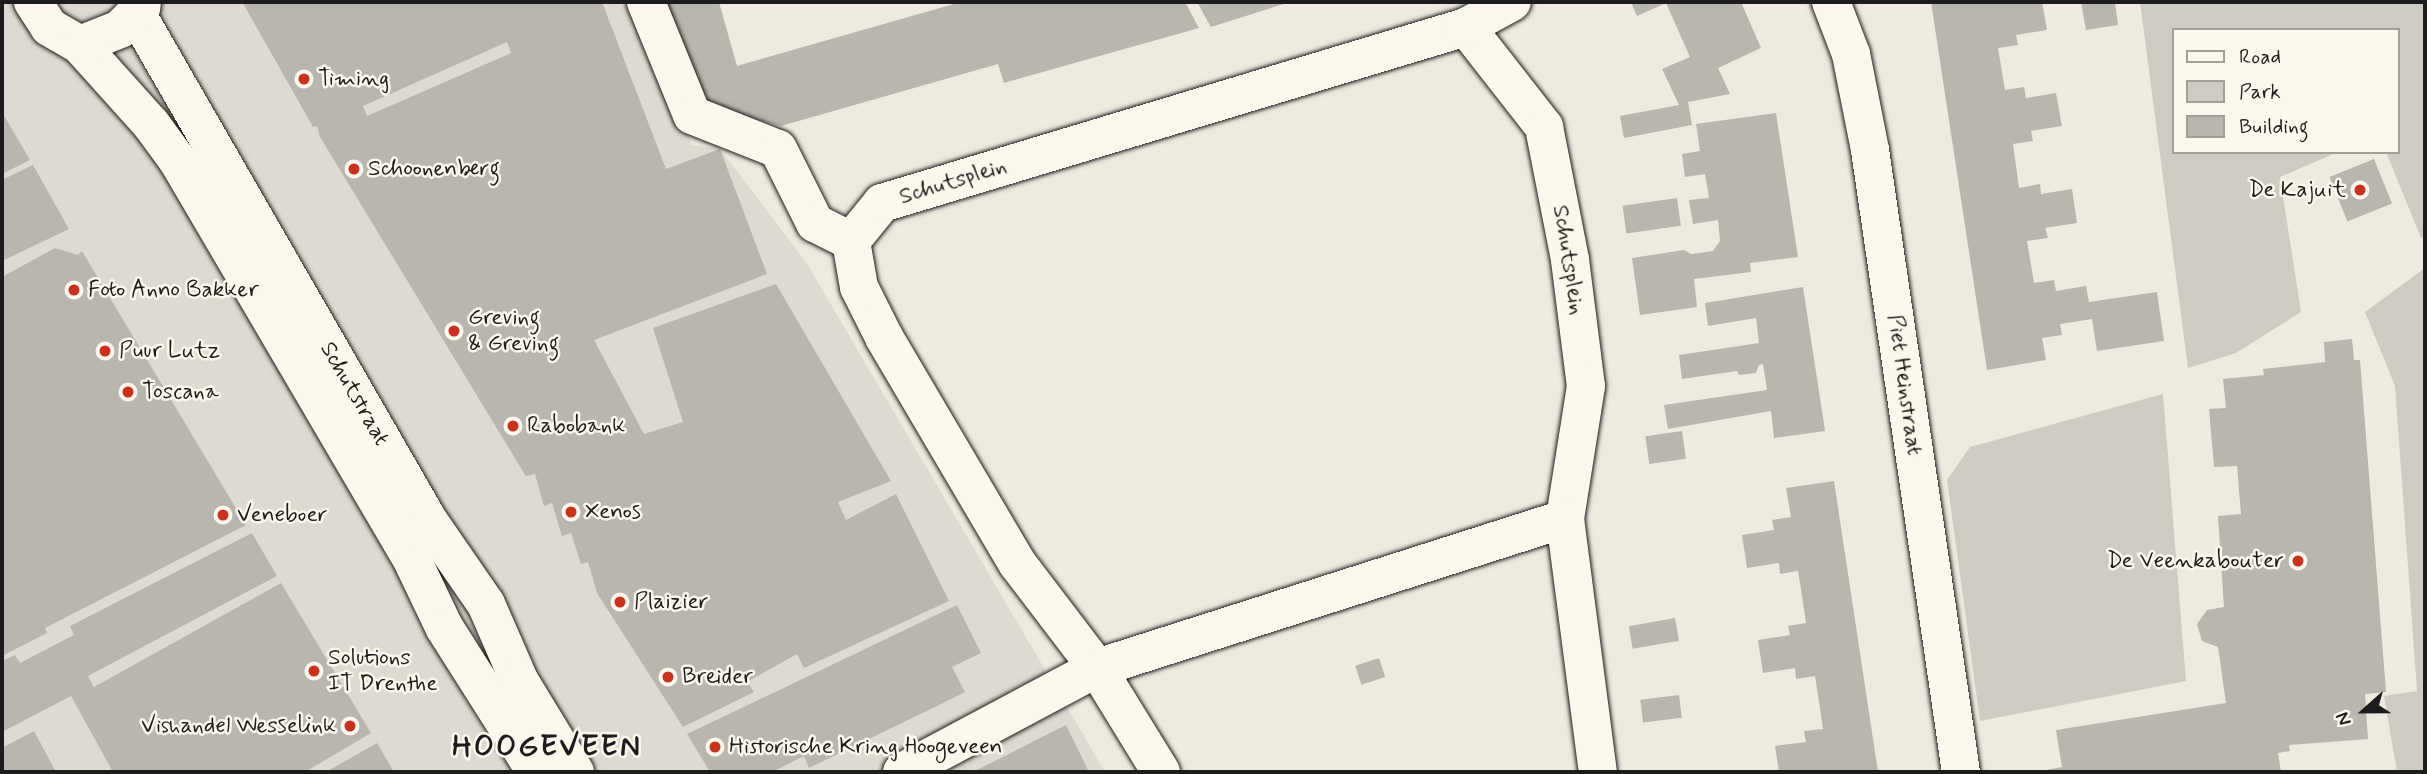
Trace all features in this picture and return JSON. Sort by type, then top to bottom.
[{"type":"street","name":"Schutstraat","points":[[33,2],[49,27],[80,45],[151,124],[178,161],[414,564],[444,627],[536,772]]},
{"type":"street","points":[[646,2],[692,115],[778,149],[815,223],[851,241],[859,287],[884,337],[1017,563],[1097,668],[1161,772]]},
{"type":"street","name":"Schutsplein","points":[[851,241],[882,203],[1466,27],[1512,2]]},
{"type":"street","name":"Piet Heinstraat","points":[[1831,2],[1851,54],[1870,150],[1961,772]]},
{"type":"street","name":"Schutstraat","points":[[139,7],[428,520],[486,604],[519,680],[573,772]]},
{"type":"street","points":[[80,45],[120,29],[139,7]]},
{"type":"street","name":"Schutsplein","points":[[1466,27],[1544,127],[1568,247],[1586,386],[1565,519],[1598,772]]},
{"type":"street","points":[[902,772],[1097,668],[1565,519]]},
{"type":"shaded area","points":[[2,2],[634,2],[692,145],[720,149],[806,262],[1105,772],[2,772]]},
{"type":"green space","points":[[2140,2],[2425,2],[2425,236],[2421,238],[2387,154],[2399,154],[2399,28],[2172,28],[2172,154],[2333,154],[2280,177],[2301,312],[2236,353],[2188,368]]},
{"type":"green space","points":[[2425,268],[2425,772],[2397,772],[2384,696],[2417,691],[2395,386],[2365,312]]},
{"type":"green space","points":[[2163,394],[2186,681],[1980,721],[1947,480],[1970,447]]},
{"type":"building","points":[[245,2],[602,2],[666,169],[720,149],[767,274],[594,340],[644,434],[683,422],[653,328],[776,284],[891,481],[838,502],[846,520],[896,494],[949,601],[804,668],[797,654],[747,682],[754,692],[683,727],[597,593],[588,562],[581,564],[571,533],[562,536],[552,503],[544,506],[535,474],[526,476],[524,473],[320,137],[317,126],[313,127],[244,5]],"holes":[[[507,42],[511,53],[367,116],[363,106]]]},
{"type":"building","points":[[661,2],[719,2],[737,66],[961,2],[1185,2],[1199,28],[1004,83],[998,64],[781,126],[702,106]]},
{"type":"building","points":[[1197,2],[1290,2],[1211,27]]},
{"type":"building","points":[[1631,2],[1741,2],[1761,48],[1718,68],[1730,94],[1688,102],[1692,125],[1624,138],[1620,116],[1679,105],[1662,69],[1690,57],[1666,3],[1637,16]]},
{"type":"building","points":[[1931,2],[2042,2],[2047,30],[2016,35],[2018,45],[1998,48],[2005,90],[2024,87],[2026,98],[2056,93],[2062,126],[2031,131],[2033,141],[2013,144],[2019,188],[2040,184],[2041,194],[2072,189],[2077,223],[2045,228],[2048,238],[2027,241],[2034,283],[2054,280],[2056,291],[2086,286],[2089,302],[2157,292],[2164,341],[2097,351],[2092,319],[2060,324],[2062,335],[2042,338],[2046,360],[1987,370]]},
{"type":"building","points":[[2081,2],[2115,2],[2118,25],[2086,30]]},
{"type":"building","points":[[2,112],[30,160],[2,174]]},
{"type":"building","points":[[1776,113],[1798,257],[1750,263],[1751,272],[1694,279],[1697,307],[1640,315],[1632,258],[1684,250],[1691,254],[1713,251],[1720,241],[1718,220],[1693,224],[1689,200],[1709,198],[1705,174],[1685,177],[1682,154],[1700,151],[1696,124]]},
{"type":"building","name":"De Kajuit","points":[[2374,159],[2392,204],[2347,221],[2329,177]]},
{"type":"building","points":[[33,165],[69,229],[2,261],[2,180]]},
{"type":"building","points":[[1677,198],[1681,226],[1626,233],[1623,206]]},
{"type":"building","points":[[55,248],[78,255],[82,251],[246,525],[45,628],[47,633],[2,656],[2,277]]},
{"type":"building","points":[[1803,287],[1825,431],[1774,438],[1771,411],[1668,429],[1664,405],[1767,390],[1763,364],[1759,365],[1756,373],[1739,375],[1737,371],[1682,379],[1679,355],[1759,343],[1756,318],[1708,326],[1705,303]]},
{"type":"building","name":"De Veenkabouter","points":[[2352,339],[2354,360],[2360,360],[2386,692],[2365,694],[2368,739],[2289,745],[2290,751],[2278,753],[2281,772],[2036,772],[2062,767],[2056,730],[2226,703],[2218,647],[2202,641],[2197,624],[2207,610],[2224,607],[2218,516],[2241,514],[2237,466],[2214,467],[2209,409],[2226,408],[2223,379],[2264,375],[2263,369],[2325,362],[2324,342]]},
{"type":"building","points":[[1682,431],[1686,459],[1649,464],[1645,436]]},
{"type":"building","points":[[1834,481],[1878,772],[1779,772],[1775,746],[1806,742],[1804,731],[1823,729],[1815,676],[1796,679],[1795,668],[1763,673],[1758,640],[1790,635],[1788,626],[1806,623],[1802,596],[1798,571],[1780,574],[1779,563],[1747,568],[1742,535],[1774,530],[1772,520],[1791,517],[1786,488]]},
{"type":"building","points":[[252,533],[277,576],[88,676],[92,684],[94,687],[281,583],[371,733],[305,772],[113,772],[71,696],[2,732],[2,661],[15,655],[20,663],[74,635],[70,626]]},
{"type":"building","points":[[957,605],[981,653],[952,667],[965,692],[809,768],[804,756],[772,772],[710,772],[687,734]]},
{"type":"building","points":[[1675,618],[1679,641],[1633,649],[1629,626]]},
{"type":"building","points":[[1379,658],[1385,677],[1361,685],[1355,666]]},
{"type":"building","points":[[1679,695],[1682,718],[1643,723],[1640,700]]},
{"type":"building","points":[[1066,725],[1089,772],[973,772]]},
{"type":"building","points":[[34,731],[56,772],[2,772],[2,748]]},
{"type":"building","points":[[377,743],[394,772],[326,772]]},
{"type":"place","name":"Timing","points":[[304,79]]},
{"type":"place","name":"Schoonenberg","points":[[354,169]]},
{"type":"place","name":"De Kajuit","points":[[2360,190]]},
{"type":"place","name":"Foto Anno Bakker","points":[[74,290]]},
{"type":"place","name":"Greving & Greving","points":[[454,331]]},
{"type":"place","name":"Puur Lutz","points":[[105,351]]},
{"type":"place","name":"Toscana","points":[[128,392]]},
{"type":"place","name":"Rabobank","points":[[513,426]]},
{"type":"place","name":"Xenos","points":[[571,512]]},
{"type":"place","name":"Veneboer","points":[[223,515]]},
{"type":"place","name":"De Veenkabouter","points":[[2298,561]]},
{"type":"place","name":"Plaizier","points":[[620,602]]},
{"type":"place","name":"Solutions IT Drenthe","points":[[314,671]]},
{"type":"place","name":"Breider","points":[[668,677]]},
{"type":"place","name":"Vishandel Wesselink","points":[[350,726]]},
{"type":"place","name":"Historische Kring Hoogeveen","points":[[715,747]]},
{"type":"district","name":"HOOGEVEEN","points":[[547,747]]}]
